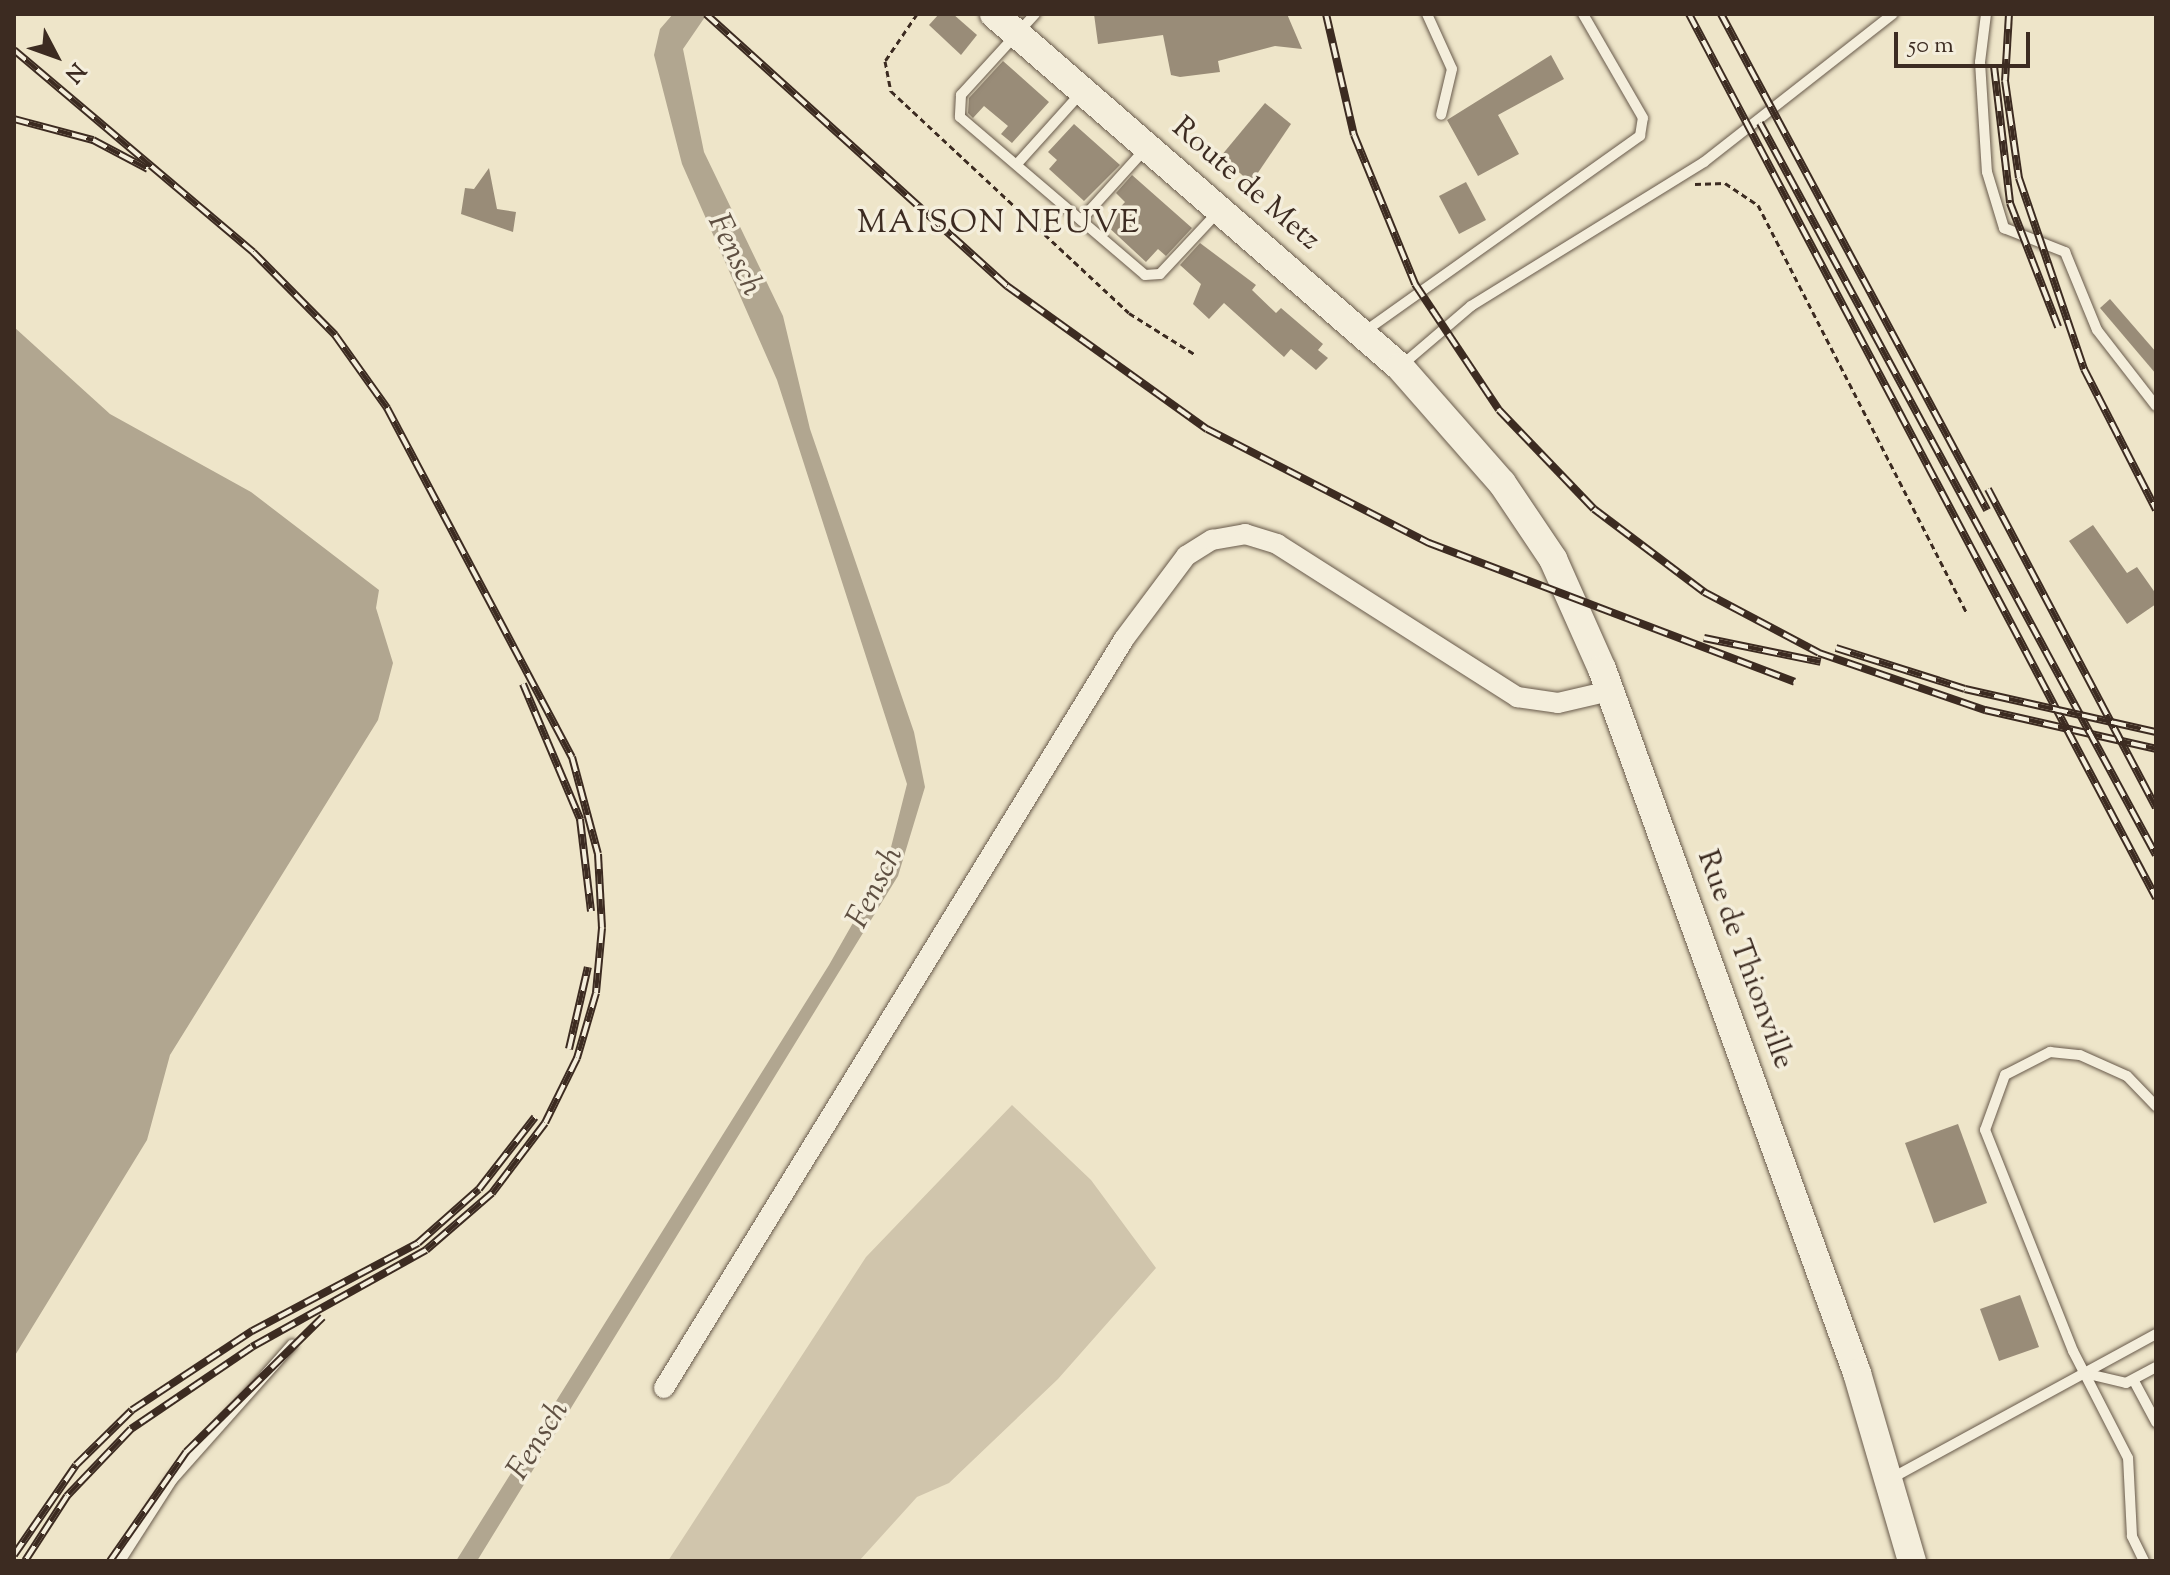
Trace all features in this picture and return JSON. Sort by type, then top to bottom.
[{"type":"main road","name":"Route de Metz","points":[[994,14],[1026,24],[1083,91],[1364,332],[1445,416]]},
{"type":"main road","name":"Rue de Thionville","points":[[1445,416],[1553,559],[1610,691],[1892,1478],[1912,1561]]},
{"type":"street","points":[[664,1388],[1124,639],[1186,556],[1212,540],[1245,534],[1277,544],[1517,697],[1558,703],[1610,691]]},
{"type":"lane","points":[[1427,14],[1452,69],[1441,115]]},
{"type":"lane","points":[[1364,332],[1640,136],[1643,118],[1583,14]]},
{"type":"lane","points":[[1400,367],[1471,306],[1667,185],[1893,14]]},
{"type":"lane","points":[[1986,14],[1980,62],[1987,172],[2004,228],[2065,252],[2097,330],[2156,406]]},
{"type":"lane","points":[[1026,24],[961,95],[956,110],[1152,278],[1220,209]]},
{"type":"lane","points":[[1017,164],[1083,91]]},
{"type":"lane","points":[[1081,220],[1148,147]]},
{"type":"lane","points":[[2144,1561],[2132,1536],[2128,1458],[2084,1373],[1985,1130],[1986,1114],[2005,1075],[2050,1052],[2080,1055],[2127,1076],[2156,1106]]},
{"type":"lane","points":[[1892,1478],[2156,1334]]},
{"type":"lane","points":[[120,1561],[172,1480],[292,1345]]},
{"type":"lane","points":[[2084,1373],[2134,1381],[2156,1367]]},
{"type":"lane","points":[[2134,1381],[2156,1422]]},
{"type":"path","points":[[917,14],[885,61],[891,91],[1117,304],[1196,355]]},
{"type":"path","points":[[1667,185],[1725,183],[1758,205],[1966,612]]},
{"type":"shaded area","points":[[1012,1105],[1091,1180],[1156,1268],[1058,1379],[949,1483],[917,1497],[859,1561],[668,1561],[866,1257]]},
{"type":"water","name":"Fensch","points":[[673,14],[707,14],[683,49],[704,152],[783,316],[810,429],[914,732],[925,787],[898,876],[477,1561],[456,1561],[829,965],[887,863],[907,784],[777,380],[682,164],[654,55],[660,29]]},
{"type":"water","points":[[14,327],[110,414],[251,492],[379,590],[376,608],[393,663],[378,720],[170,1055],[147,1140],[14,1357]]},
{"type":"building","points":[[939,14],[953,14],[977,35],[961,55],[929,25]]},
{"type":"building","points":[[1094,14],[1287,14],[1302,49],[1275,46],[1218,61],[1220,72],[1180,77],[1171,75],[1163,35],[1098,44]]},
{"type":"building","points":[[1551,55],[1564,79],[1498,115],[1519,154],[1478,176],[1447,120]]},
{"type":"building","points":[[1003,61],[1049,102],[1012,143],[1001,134],[1008,126],[984,106],[973,118],[968,113],[969,98]]},
{"type":"building","points":[[1265,103],[1291,124],[1251,183],[1221,156]]},
{"type":"building","points":[[1074,124],[1120,165],[1084,201],[1049,169],[1057,160],[1048,152]]},
{"type":"building","points":[[489,168],[497,209],[516,212],[513,232],[461,214],[465,188],[474,189]]},
{"type":"building","points":[[1132,175],[1192,228],[1166,256],[1158,249],[1146,262],[1105,224],[1125,202],[1116,193]]},
{"type":"building","points":[[1466,182],[1486,220],[1459,234],[1439,196]]},
{"type":"building","points":[[1200,243],[1256,285],[1252,290],[1276,313],[1281,308],[1323,344],[1318,350],[1328,358],[1316,370],[1291,349],[1284,357],[1224,303],[1209,319],[1193,304],[1201,284],[1180,265]]},
{"type":"building","points":[[2110,299],[2156,352],[2156,374],[2100,308]]},
{"type":"building","points":[[2093,525],[2127,573],[2137,567],[2156,594],[2156,604],[2127,624],[2069,541]]},
{"type":"building","points":[[1958,1124],[1987,1203],[1934,1223],[1905,1143]]},
{"type":"building","points":[[2020,1295],[2039,1347],[1999,1361],[1980,1309]]},
{"type":"railway","points":[[706,14],[1007,286],[1207,429],[1429,543],[1794,682]]},
{"type":"railway","points":[[1326,14],[1354,135],[1415,284],[1499,410],[1594,509],[1704,592],[1819,653],[1985,710],[2156,749]]},
{"type":"railway","points":[[1689,14],[2156,898]]},
{"type":"railway","points":[[1721,14],[1987,510]]},
{"type":"railway","points":[[2009,14],[2005,81],[2019,178],[2084,369],[2156,510]]},
{"type":"railway","points":[[14,50],[253,252],[335,335],[387,408],[572,757],[598,854],[602,928],[596,993],[577,1058],[545,1123],[492,1193],[426,1250],[252,1347],[131,1429],[67,1496],[25,1561]]},
{"type":"railway","points":[[1994,66],[2010,203],[2058,327]]},
{"type":"railway","points":[[14,119],[93,140],[148,169]]},
{"type":"railway","points":[[1760,123],[2156,855]]},
{"type":"railway","points":[[1988,489],[2156,807]]},
{"type":"railway","points":[[1704,638],[1821,662]]},
{"type":"railway","points":[[1836,648],[1965,689],[2156,732]]},
{"type":"railway","points":[[523,684],[580,819],[591,911]]},
{"type":"railway","points":[[569,1049],[588,967]]},
{"type":"railway","points":[[14,1555],[76,1465],[132,1410],[252,1331],[418,1243],[479,1189],[535,1117]]},
{"type":"railway","points":[[110,1561],[186,1452],[323,1317]]},
{"type":"district","name":"MAISON NEUVE","points":[[999,224]]}]
